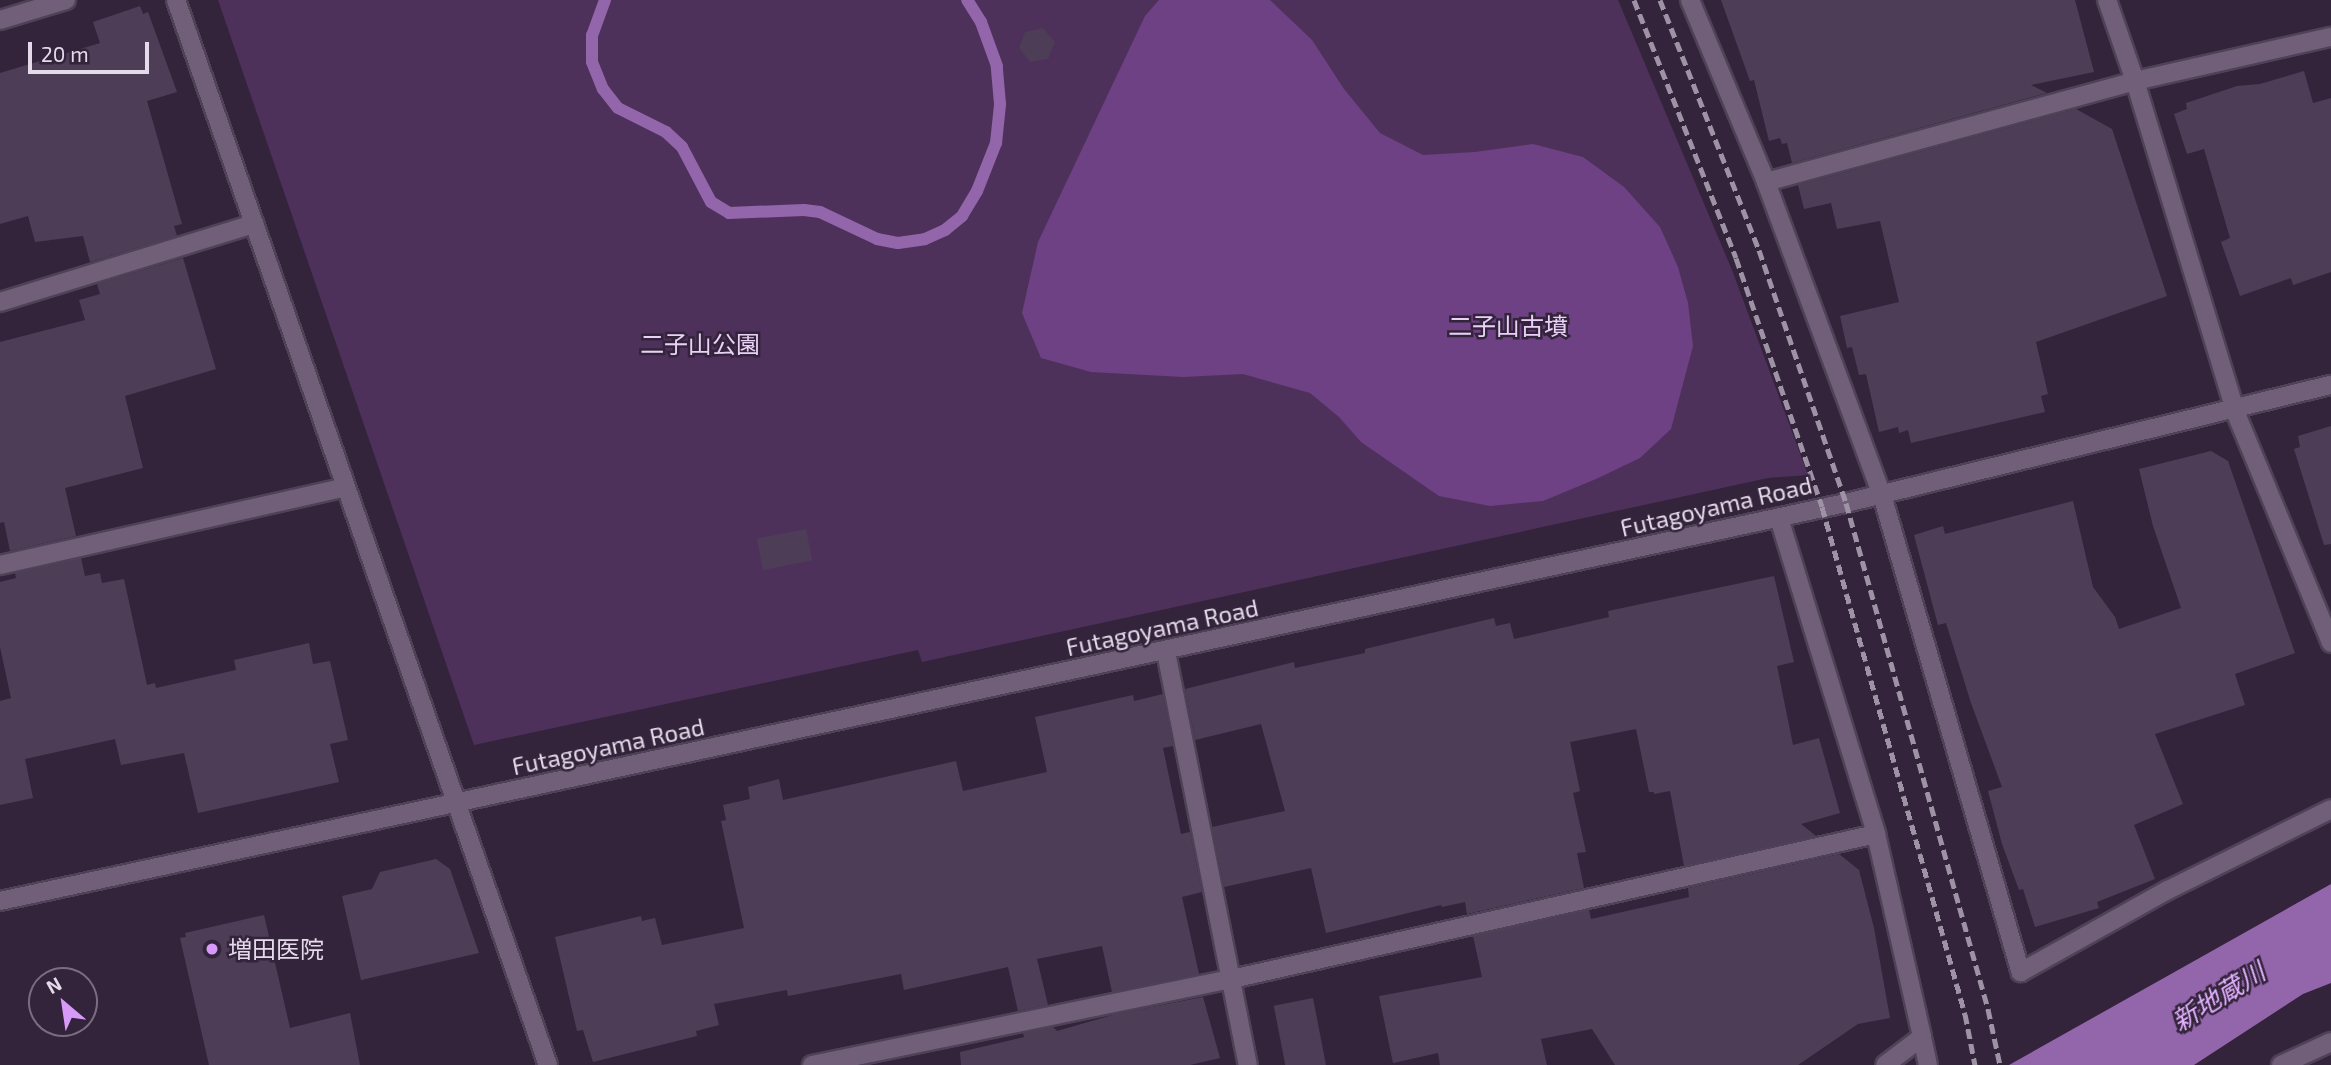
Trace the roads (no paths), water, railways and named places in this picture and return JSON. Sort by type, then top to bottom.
[{"type":"street","points":[[0,20],[66,0]]},
{"type":"street","points":[[177,0],[548,1065]]},
{"type":"street","points":[[1690,0],[1766,182],[1882,495],[2021,972],[2168,890],[2331,809]]},
{"type":"street","points":[[2107,0],[2135,82],[2235,411],[2331,643]]},
{"type":"street","points":[[1766,182],[2135,82],[2331,37]]},
{"type":"street","points":[[0,302],[254,224]]},
{"type":"street","name":"Futagoyama Road","points":[[0,901],[1779,518],[2235,411],[2331,385]]},
{"type":"street","points":[[0,565],[345,487]]},
{"type":"street","points":[[1779,518],[1876,834],[1928,1065]]},
{"type":"street","points":[[1166,652],[1248,1065]]},
{"type":"street","points":[[813,1065],[1232,979],[1876,834]]},
{"type":"street","points":[[1885,1065],[1922,1037]]},
{"type":"street","points":[[2281,1065],[2331,1042]]},
{"type":"water","name":"新地蔵川","points":[[2331,884],[2331,983],[2303,994],[2194,1065],[2009,1065]]},
{"type":"waterway","points":[[605,0],[592,35],[592,62],[603,89],[618,108],[666,132],[682,147],[711,202],[729,213],[804,210],[820,212],[877,239],[898,243],[925,239],[945,230],[962,216],[977,191],[996,143],[1000,104],[997,66],[981,22],[967,0]]},
{"type":"railway","points":[[1634,0],[1736,258],[1822,507],[1965,1014],[1975,1065]]},
{"type":"railway","points":[[1660,0],[1759,250],[1846,503],[1988,1009],[2000,1065]]},
{"type":"place","name":"増田医院","points":[[212,949]]},
{"type":"park label","name":"二子山古墳","points":[[1508,326]]},
{"type":"park label","name":"二子山公園","points":[[700,344]]}]
